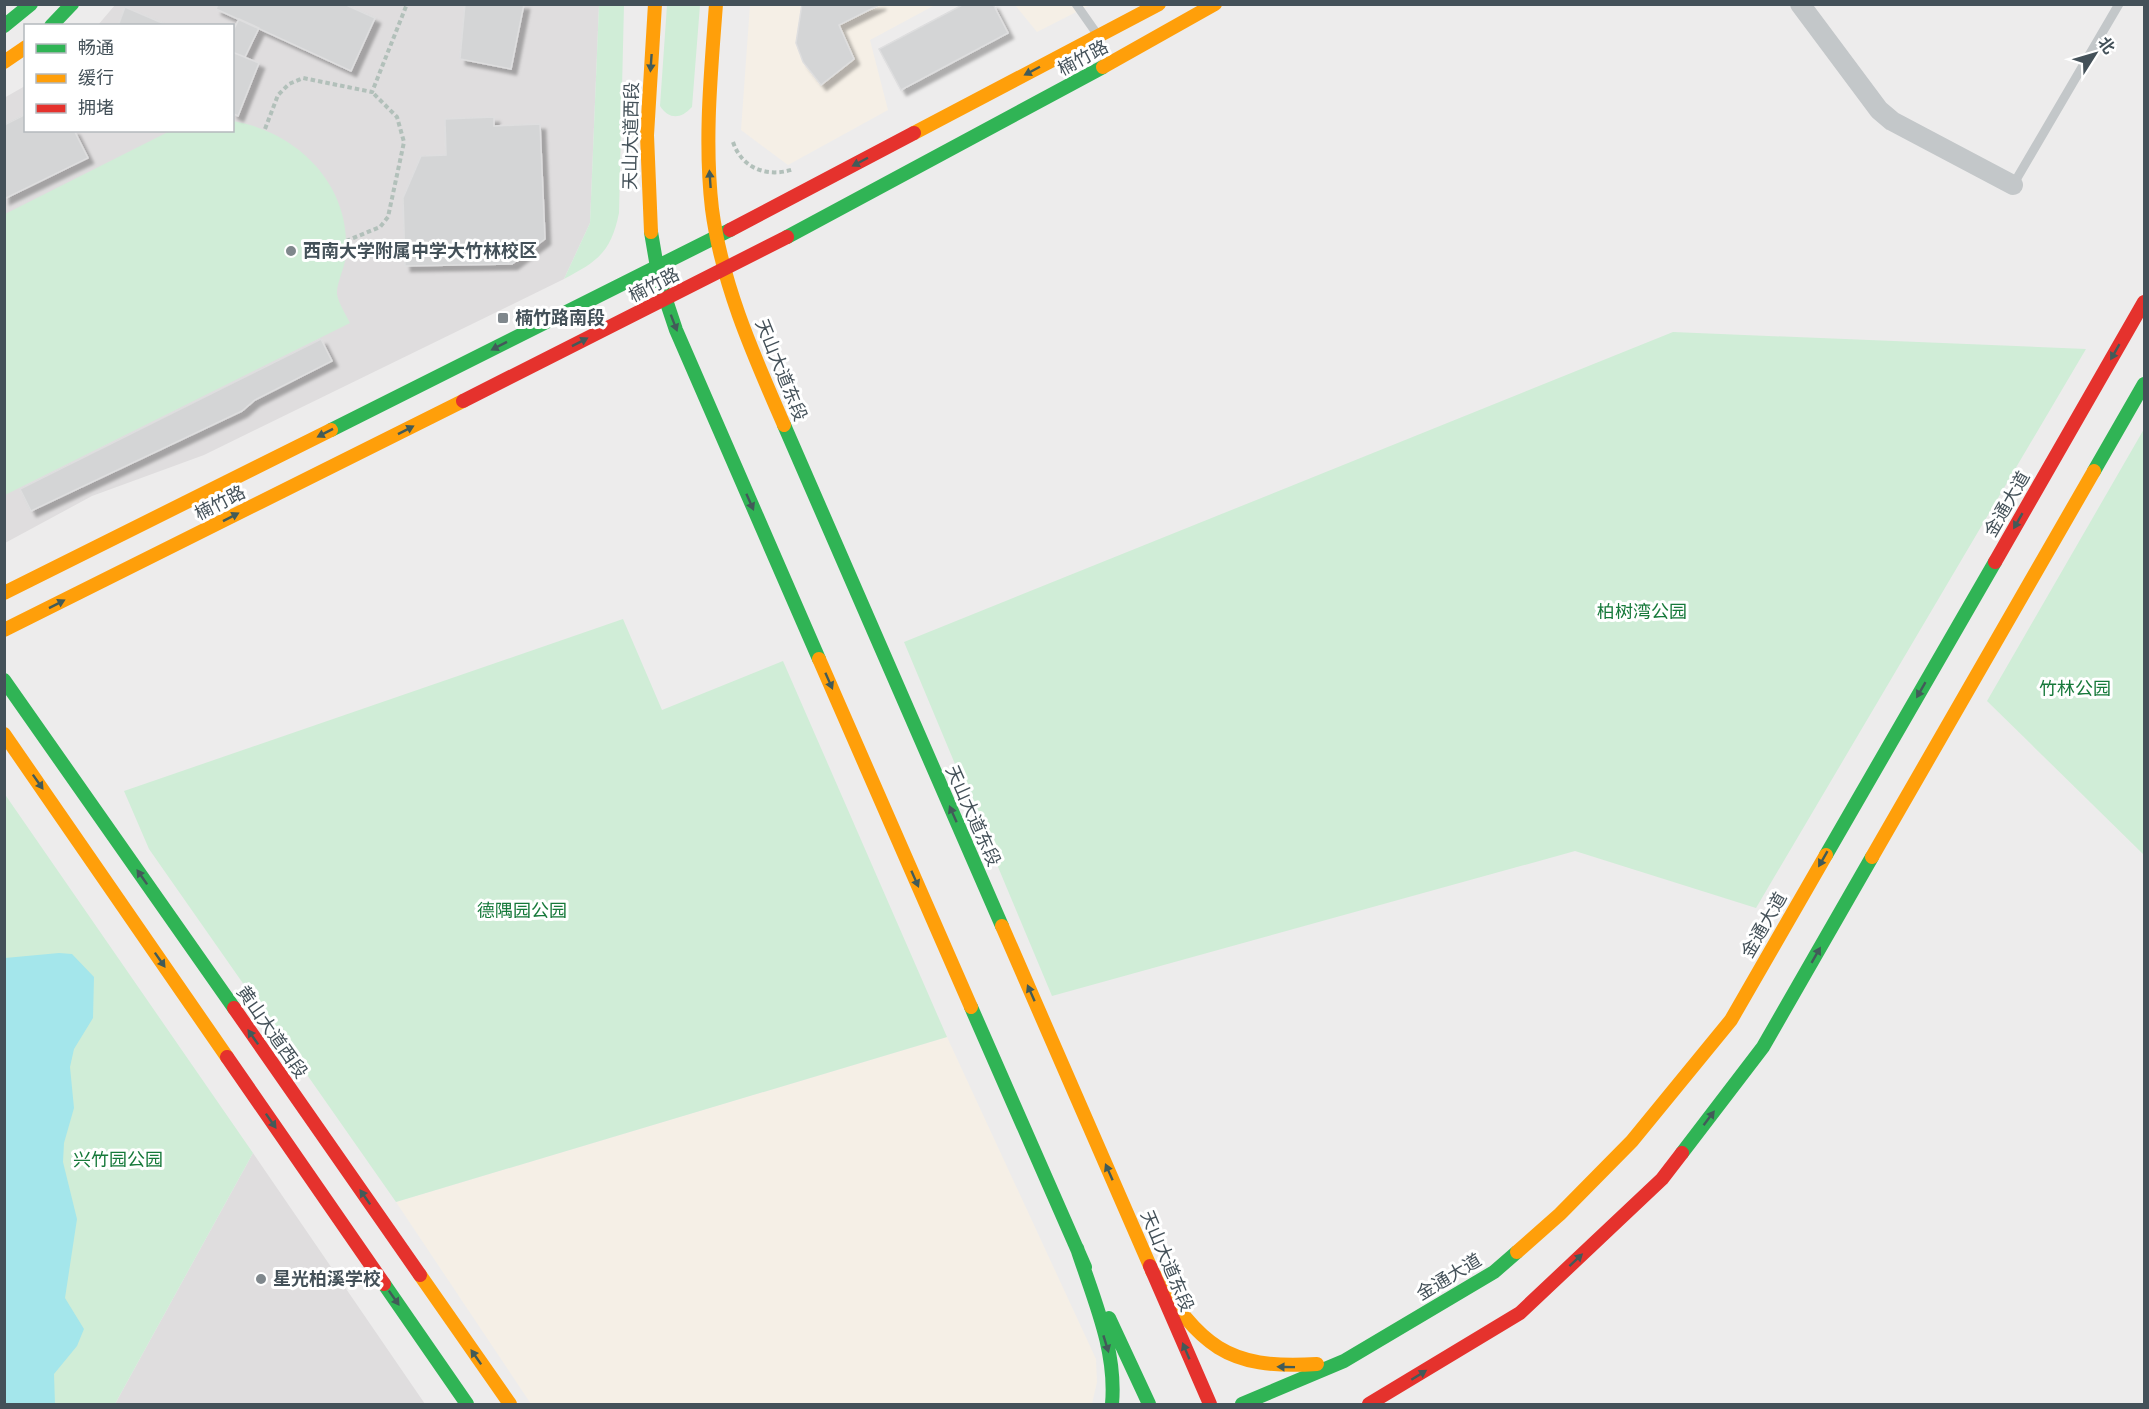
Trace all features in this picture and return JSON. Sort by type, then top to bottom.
[{"type":"main road","points":[[4,26],[31,4]]},
{"type":"main road","points":[[53,24],[72,4]]},
{"type":"main road","name":"天山大道西段","points":[[655,4],[646,132],[647,194],[656,267]]},
{"type":"main road","points":[[716,4],[708,124],[709,179],[717,237]]},
{"type":"main road","name":"楠竹路","points":[[4,593],[717,237],[1159,4]]},
{"type":"main road","name":"楠竹路","points":[[4,630],[724,270],[1164,35],[1215,4]]},
{"type":"main road","points":[[4,62],[24,48]]},
{"type":"main road","name":"天山大道东段","points":[[717,237],[724,270],[747,340],[1210,1404]]},
{"type":"main road","points":[[656,267],[665,300],[691,366],[1077,1248],[1149,1404]]},
{"type":"main road","name":"金通大道","points":[[1242,1404],[1344,1361],[1494,1272],[1560,1214],[1632,1141],[1731,1020],[2145,302]]},
{"type":"main road","points":[[1369,1404],[1520,1313],[1662,1179],[1763,1047],[2145,384]]},
{"type":"main road","name":"黄山大道西段","points":[[4,680],[510,1404]]},
{"type":"main road","points":[[4,734],[467,1404]]},
{"type":"main road","points":[[1077,1248],[1111,1362],[1115,1390],[1112,1404]]},
{"type":"main road","points":[[1152,1271],[1194,1331],[1215,1349],[1242,1361],[1269,1366],[1293,1367],[1344,1361]]},
{"type":"street","points":[[1800,4],[1879,110],[1892,121],[2013,185]]},
{"type":"lane","points":[[1076,4],[1099,36]]},
{"type":"lane","points":[[2013,185],[2119,4]]},
{"type":"path","points":[[372,92],[408,4]]},
{"type":"path","points":[[266,129],[278,95],[289,84],[303,78],[372,92],[397,117],[404,142],[388,217],[380,227],[346,241]]},
{"type":"path","points":[[731,137],[743,161],[753,168],[778,172],[802,164]]},
{"type":"shaded area","name":"西南大学附属中学大竹林校区","points":[[115,5],[599,5],[590,223],[564,279],[204,455],[92,496],[5,543],[4,98],[24,87],[24,132],[234,132],[234,24],[99,24]]},
{"type":"shaded area","points":[[750,5],[935,5],[870,40],[888,110],[788,165],[741,130]]},
{"type":"shaded area","points":[[1015,5],[1090,5],[1037,32]]},
{"type":"shaded area","points":[[947,1037],[1096,1359],[1097,1382],[1092,1404],[531,1404],[396,1202]]},
{"type":"shaded area","name":"星光柏溪学校","points":[[253,1153],[425,1404],[115,1404]]},
{"type":"green space","points":[[599,5],[624,5],[619,213],[612,237],[601,254],[586,267],[564,279],[590,223]]},
{"type":"green space","points":[[667,5],[700,5],[692,107],[679,116],[667,114],[660,106]]},
{"type":"green space","points":[[234,121],[256,127],[278,137],[298,149],[315,165],[329,184],[339,205],[345,229],[346,258],[337,294],[350,323],[5,495],[5,214],[166,133],[234,132]]},
{"type":"green space","name":"柏树湾公园","points":[[1673,332],[2086,349],[1756,908],[1575,851],[1052,996],[904,642]]},
{"type":"green space","name":"竹林公园","points":[[2144,429],[2144,855],[1987,701]]},
{"type":"green space","name":"德隅园公园","points":[[623,619],[662,710],[783,661],[947,1037],[396,1202],[149,849],[124,791]]},
{"type":"green space","name":"兴竹园公园","points":[[4,793],[253,1153],[115,1404],[5,1404]]},
{"type":"water","points":[[72,954],[94,977],[93,1018],[74,1049],[70,1067],[74,1108],[64,1143],[63,1162],[77,1219],[65,1298],[84,1329],[77,1346],[54,1374],[55,1404],[5,1404],[5,958]]},
{"type":"building","points":[[218,4],[344,4],[375,18],[351,71],[216,9]]},
{"type":"building","points":[[465,4],[524,4],[511,69],[460,59]]},
{"type":"building","points":[[802,4],[881,4],[839,25],[854,59],[821,85],[803,62],[796,43]]},
{"type":"building","points":[[964,4],[993,4],[1008,33],[901,90],[879,49]]},
{"type":"building","points":[[125,7],[164,24],[119,24]]},
{"type":"building","points":[[239,19],[259,28],[245,57],[234,53],[234,29]]},
{"type":"building","points":[[234,53],[259,63],[238,116],[234,114]]},
{"type":"building","points":[[24,115],[24,132],[75,132],[88,158],[4,199],[4,125]]},
{"type":"building","points":[[494,117],[494,126],[540,124],[545,239],[512,264],[405,266],[403,198],[421,156],[446,155],[445,119]]},
{"type":"building","points":[[321,339],[332,361],[255,400],[242,411],[31,511],[20,489]]},
{"type":"traffic: fast","points":[[4,26],[31,4]]},
{"type":"traffic: fast","points":[[53,24],[72,4]]},
{"type":"traffic: fast","points":[[787,237],[1103,67]]},
{"type":"traffic: fast","points":[[331,430],[730,230]]},
{"type":"traffic: fast","points":[[651,232],[659,279],[676,330],[819,659]]},
{"type":"traffic: fast","points":[[2094,471],[2144,384]]},
{"type":"traffic: fast","points":[[784,425],[1002,926]]},
{"type":"traffic: fast","points":[[1826,855],[1995,562]]},
{"type":"traffic: fast","points":[[4,680],[234,1008]]},
{"type":"traffic: fast","points":[[1682,1153],[1763,1047],[1872,857]]},
{"type":"traffic: fast","points":[[971,1007],[1085,1267]]},
{"type":"traffic: fast","points":[[1077,1248],[1107,1344],[1113,1384],[1112,1404]]},
{"type":"traffic: fast","points":[[1242,1404],[1344,1361],[1494,1272],[1517,1252]]},
{"type":"traffic: fast","points":[[384,1284],[467,1404]]},
{"type":"traffic: fast","points":[[1109,1318],[1149,1404]]},
{"type":"traffic: slow","points":[[651,232],[647,135],[655,4]]},
{"type":"traffic: slow","points":[[716,4],[708,132],[712,209],[731,293],[784,425]]},
{"type":"traffic: slow","points":[[914,133],[1159,4]]},
{"type":"traffic: slow","points":[[1103,67],[1215,4]]},
{"type":"traffic: slow","points":[[4,62],[24,48]]},
{"type":"traffic: slow","points":[[4,630],[463,401]]},
{"type":"traffic: slow","points":[[4,593],[331,430]]},
{"type":"traffic: slow","points":[[1872,857],[2094,471]]},
{"type":"traffic: slow","points":[[819,659],[971,1007]]},
{"type":"traffic: slow","points":[[4,734],[227,1057]]},
{"type":"traffic: slow","points":[[1517,1252],[1560,1214],[1632,1141],[1731,1020],[1826,855]]},
{"type":"traffic: slow","points":[[1002,926],[1150,1266]]},
{"type":"traffic: slow","points":[[1152,1271],[1186,1318],[1201,1335],[1218,1348],[1237,1357],[1259,1362],[1286,1365],[1317,1364]]},
{"type":"traffic: slow","points":[[420,1275],[510,1404]]},
{"type":"traffic: jam","points":[[730,230],[914,133]]},
{"type":"traffic: jam","points":[[463,401],[787,237]]},
{"type":"traffic: jam","points":[[1995,562],[2144,302]]},
{"type":"traffic: jam","points":[[234,1008],[420,1275]]},
{"type":"traffic: jam","points":[[227,1057],[384,1284]]},
{"type":"traffic: jam","points":[[1369,1404],[1520,1313],[1662,1179],[1682,1153]]},
{"type":"traffic: jam","points":[[1150,1266],[1210,1404]]},
{"type":"place","name":"西南大学附属中学大竹林校区","points":[[291,251]]},
{"type":"place","name":"楠竹路南段","points":[[503,318]]},
{"type":"place","name":"星光柏溪学校","points":[[261,1279]]}]
